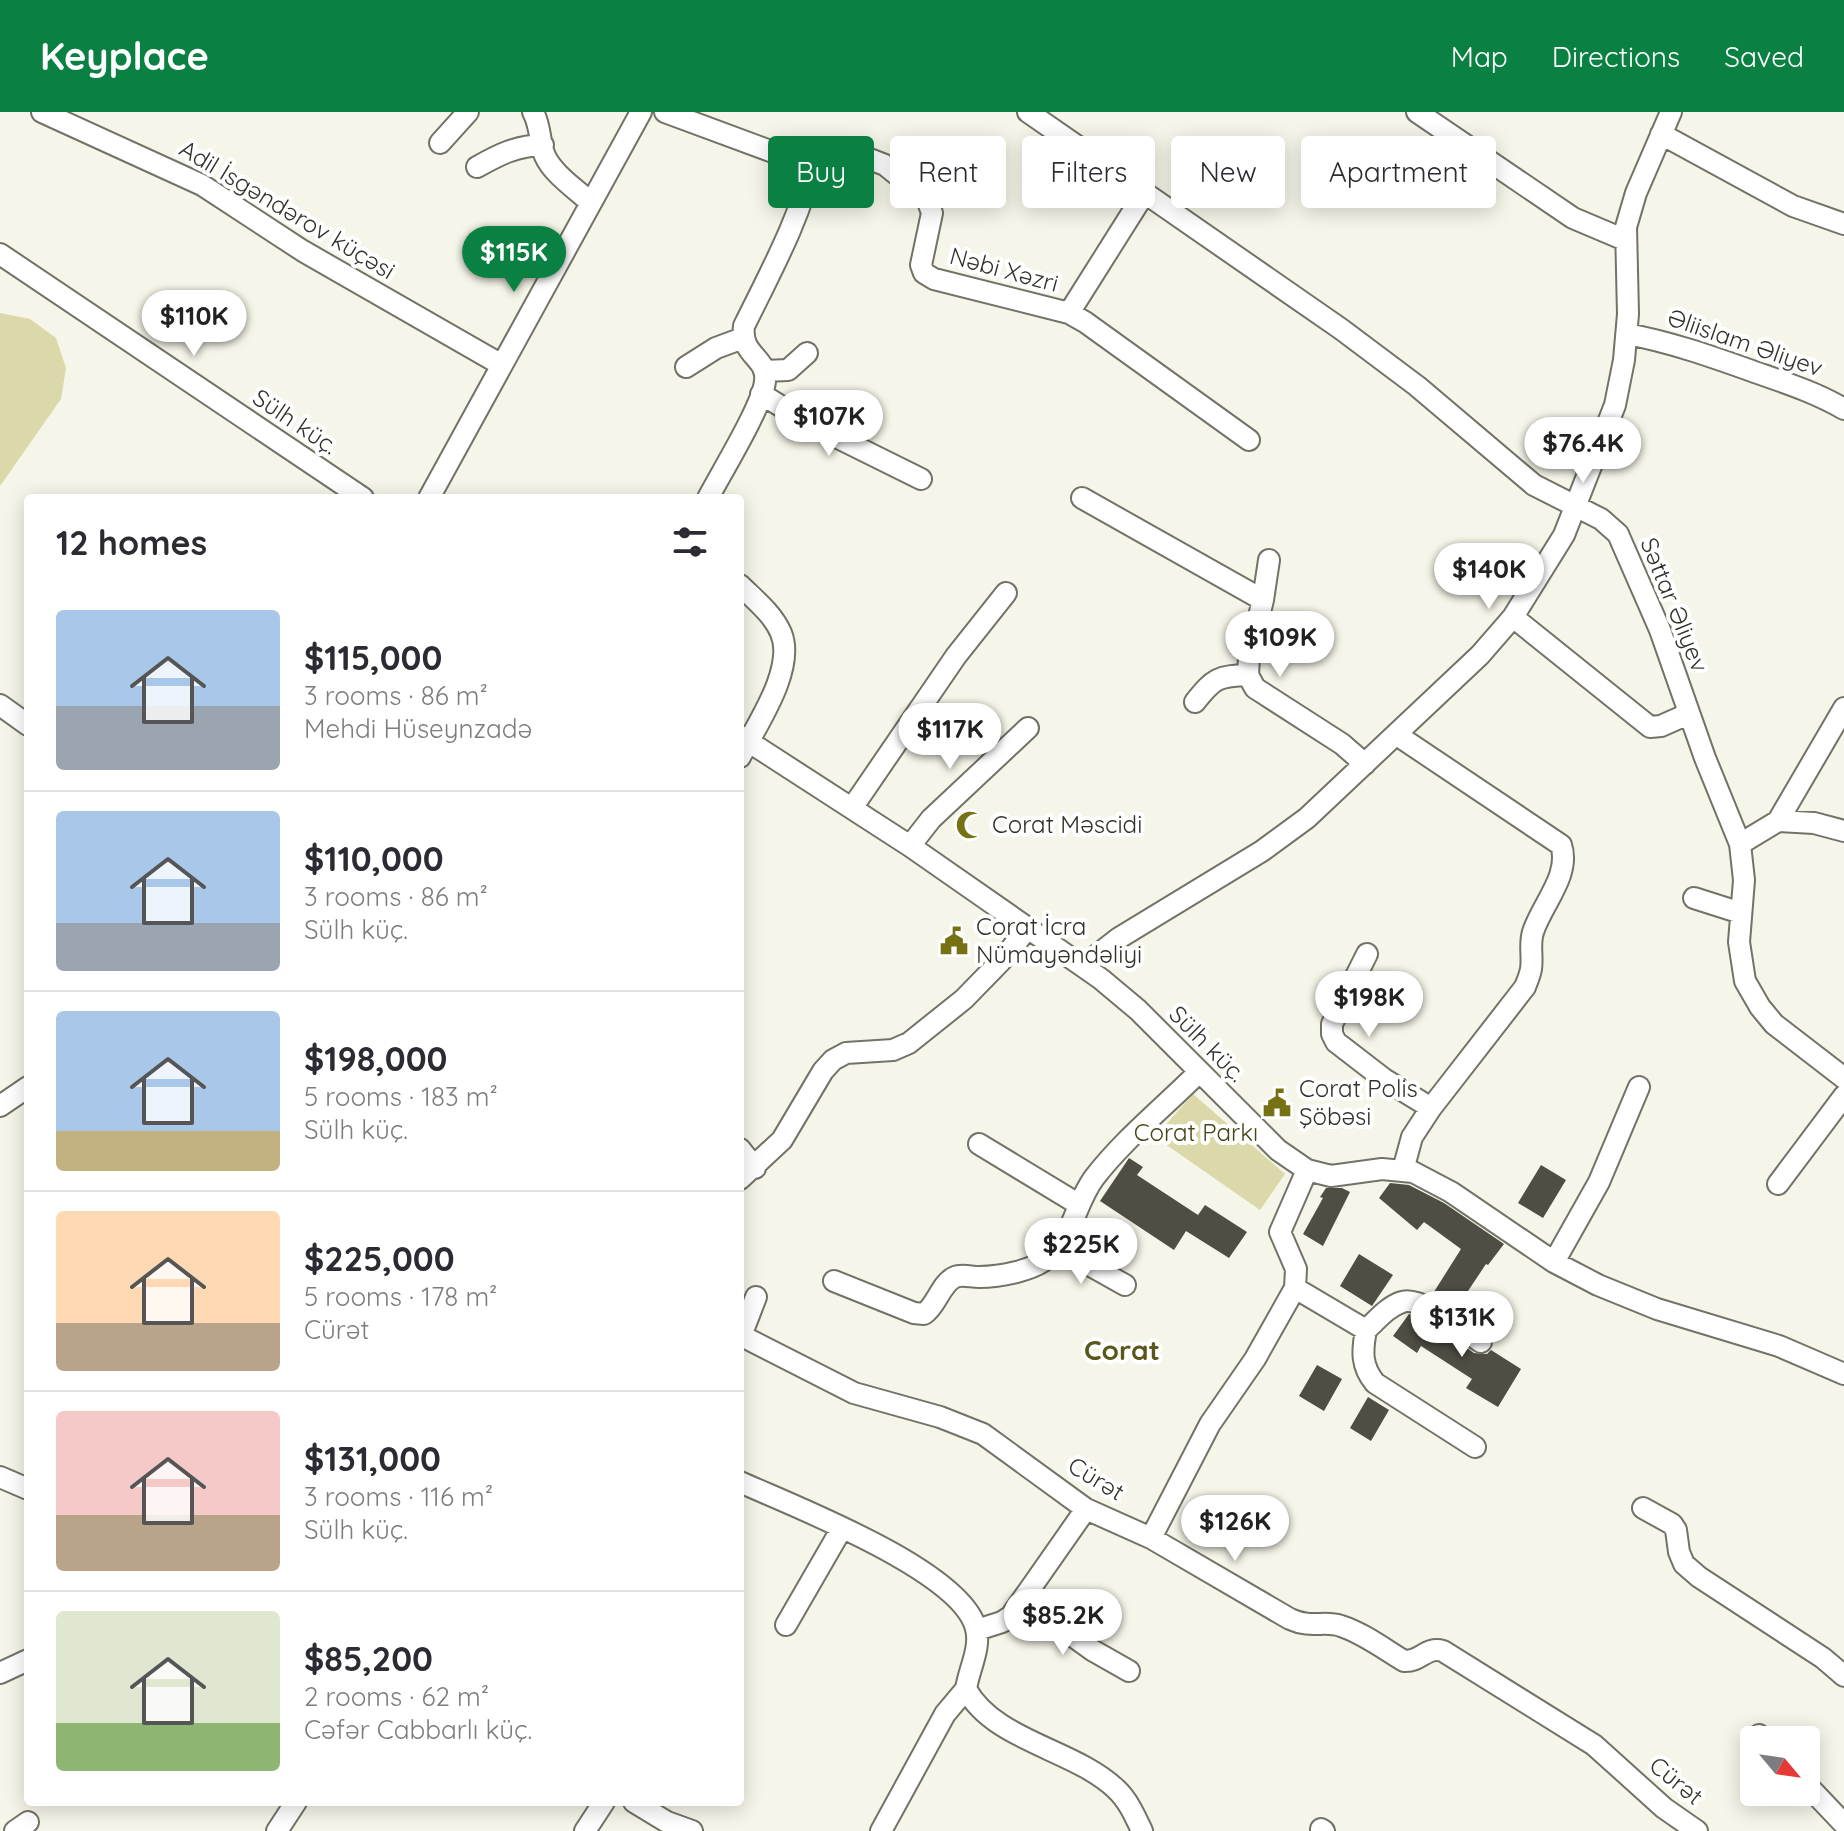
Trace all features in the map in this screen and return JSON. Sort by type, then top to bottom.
[{"type":"street","name":"Adil İsgəndərov küçəsi","points":[[42,112],[202,185],[303,251],[500,364]]},
{"type":"street","points":[[440,143],[468,112]]},
{"type":"street","points":[[533,112],[540,125],[545,155],[553,167],[591,203]]},
{"type":"street","points":[[431,494],[641,112]]},
{"type":"street","name":"Nəbi Xəzri","points":[[665,112],[768,150]]},
{"type":"street","name":"Səttar Əliyev","points":[[1028,112],[1062,136]]},
{"type":"street","points":[[1417,112],[1573,218],[1625,240]]},
{"type":"street","points":[[1083,966],[1119,938],[1283,837],[1397,735],[1480,655],[1513,617],[1553,556],[1577,506],[1615,405],[1627,334],[1625,240],[1633,203],[1671,112]]},
{"type":"street","points":[[1661,134],[1793,206],[1844,224]]},
{"type":"street","points":[[477,167],[505,150],[543,145]]},
{"type":"street","name":"Nəbi Xəzri","points":[[874,161],[885,165],[927,199],[932,213],[921,265],[924,273],[934,279],[1069,313],[1249,440]]},
{"type":"street","name":"Səttar Əliyev","points":[[1155,202],[1341,329],[1417,386],[1534,485],[1610,526],[1623,544],[1660,630],[1688,714],[1740,844],[1744,880],[1740,959],[1745,981],[1774,1024],[1844,1078]]},
{"type":"street","points":[[710,494],[766,381],[764,371],[743,338],[744,326],[800,208]]},
{"type":"street","points":[[1069,313],[1135,208]]},
{"type":"street","name":"Sülh küç.","points":[[0,255],[357,494]]},
{"type":"street","name":"Əliislam Əliyev","points":[[1627,334],[1667,341],[1822,396],[1844,409]]},
{"type":"street","points":[[686,367],[716,348],[743,338]]},
{"type":"street","points":[[764,371],[788,370],[807,353]]},
{"type":"street","points":[[761,394],[810,424],[921,479]]},
{"type":"street","points":[[1082,498],[1263,600]]},
{"type":"street","points":[[1269,560],[1248,675],[1255,688],[1342,744],[1365,764]]},
{"type":"street","points":[[744,589],[773,618],[783,636],[785,651],[767,708],[744,743]]},
{"type":"street","points":[[852,808],[956,656],[1006,593]]},
{"type":"street","points":[[1513,617],[1650,727],[1661,726],[1688,714]]},
{"type":"street","points":[[1195,702],[1212,680],[1223,676],[1248,675]]},
{"type":"street","points":[[0,705],[24,722]]},
{"type":"street","points":[[1740,844],[1778,821],[1844,708]]},
{"type":"street","points":[[910,846],[931,819],[1028,728]]},
{"type":"street","points":[[1397,735],[1561,845],[1565,855],[1561,873],[1533,931],[1531,969],[1525,987],[1431,1108],[1412,1137],[1403,1170]]},
{"type":"street","name":"Sülh küç.","points":[[744,746],[852,808],[1083,966],[1138,1010],[1278,1150],[1307,1170],[1331,1176],[1382,1169],[1403,1170],[1424,1177],[1554,1262],[1637,1302],[1779,1346],[1844,1374]]},
{"type":"street","points":[[1778,821],[1814,823],[1844,831]]},
{"type":"street","points":[[1694,898],[1741,913]]},
{"type":"street","points":[[748,1174],[782,1140],[823,1071],[833,1060],[846,1053],[893,1050],[909,1043],[964,999],[1028,928]]},
{"type":"street","points":[[1367,954],[1332,1024],[1332,1034],[1336,1042],[1384,1079],[1431,1108]]},
{"type":"street","points":[[834,1281],[914,1313],[924,1314],[931,1309],[950,1280],[958,1275],[988,1277],[1026,1269],[1045,1261],[1059,1248],[1078,1204],[1109,1161],[1198,1073]]},
{"type":"street","points":[[1554,1262],[1599,1182],[1639,1087]]},
{"type":"street","points":[[0,1106],[24,1090]]},
{"type":"street","points":[[1778,1184],[1844,1096]]},
{"type":"street","points":[[979,1144],[1078,1204]]},
{"type":"street","points":[[1151,1538],[1210,1424],[1255,1359],[1295,1288],[1296,1269],[1280,1232],[1307,1170]]},
{"type":"street","points":[[1059,1248],[1125,1285]]},
{"type":"street","points":[[1295,1288],[1366,1330]]},
{"type":"street","points":[[744,1328],[756,1297]]},
{"type":"street","points":[[1475,1447],[1375,1383],[1368,1375],[1362,1350],[1366,1330],[1387,1310],[1404,1300],[1420,1302],[1481,1342]]},
{"type":"street","name":"Cürət","points":[[744,1338],[854,1393],[940,1417],[983,1434],[1086,1509],[1151,1538],[1252,1599],[1301,1624],[1330,1623],[1342,1626],[1404,1661],[1415,1660],[1434,1649],[1443,1651],[1594,1745],[1664,1808],[1697,1831]]},
{"type":"street","points":[[0,1477],[24,1487]]},
{"type":"street","points":[[744,1484],[891,1551],[929,1574],[973,1618],[977,1641],[966,1689],[945,1714],[881,1831]]},
{"type":"street","points":[[1643,1508],[1672,1524],[1684,1564],[1699,1577],[1823,1658],[1844,1676]]},
{"type":"street","points":[[977,1630],[1002,1622],[1024,1601],[1086,1509]]},
{"type":"street","points":[[786,1625],[842,1528]]},
{"type":"street","points":[[1024,1601],[1092,1650],[1129,1671]]},
{"type":"street","points":[[0,1673],[24,1662]]},
{"type":"street","points":[[966,1689],[981,1708],[1006,1726],[1104,1778],[1124,1799],[1137,1829]]},
{"type":"street","points":[[1820,1799],[1844,1824]]},
{"type":"street","points":[[277,1831],[293,1806]]},
{"type":"street","points":[[585,1831],[601,1806]]},
{"type":"street","points":[[641,1806],[667,1822],[692,1831]]},
{"type":"green space","points":[[0,313],[30,319],[56,338],[66,368],[61,399],[0,486]]},
{"type":"green space","name":"Corat Parkı","points":[[1193,1094],[1285,1174],[1260,1210],[1155,1137]]},
{"type":"building","points":[[1129,1158],[1143,1167],[1137,1175],[1198,1215],[1205,1205],[1247,1232],[1229,1258],[1186,1231],[1174,1250],[1100,1201]]},
{"type":"building","points":[[1541,1165],[1566,1180],[1543,1218],[1518,1203]]},
{"type":"building","points":[[1390,1183],[1409,1185],[1444,1203],[1504,1244],[1486,1264],[1456,1309],[1432,1295],[1461,1249],[1424,1222],[1417,1230],[1379,1198]]},
{"type":"building","points":[[1326,1188],[1342,1188],[1350,1192],[1323,1246],[1303,1234]]},
{"type":"building","points":[[1359,1254],[1393,1275],[1372,1306],[1340,1286]]},
{"type":"building","points":[[1409,1314],[1435,1326],[1474,1353],[1487,1354],[1491,1350],[1521,1369],[1498,1407],[1466,1388],[1472,1379],[1421,1346],[1417,1353],[1393,1336]]},
{"type":"building","points":[[1317,1365],[1342,1379],[1324,1411],[1299,1396]]},
{"type":"building","points":[[1368,1397],[1389,1410],[1371,1441],[1350,1428]]},
{"type":"place","name":"Corat Məscidi","points":[[970,825]]},
{"type":"place","name":"Corat İcra Nümayəndəliyi","points":[[954,941]]},
{"type":"place","name":"Corat Polis Şöbəsi","points":[[1277,1103]]},
{"type":"district","name":"Corat","points":[[1122,1350]]}]
